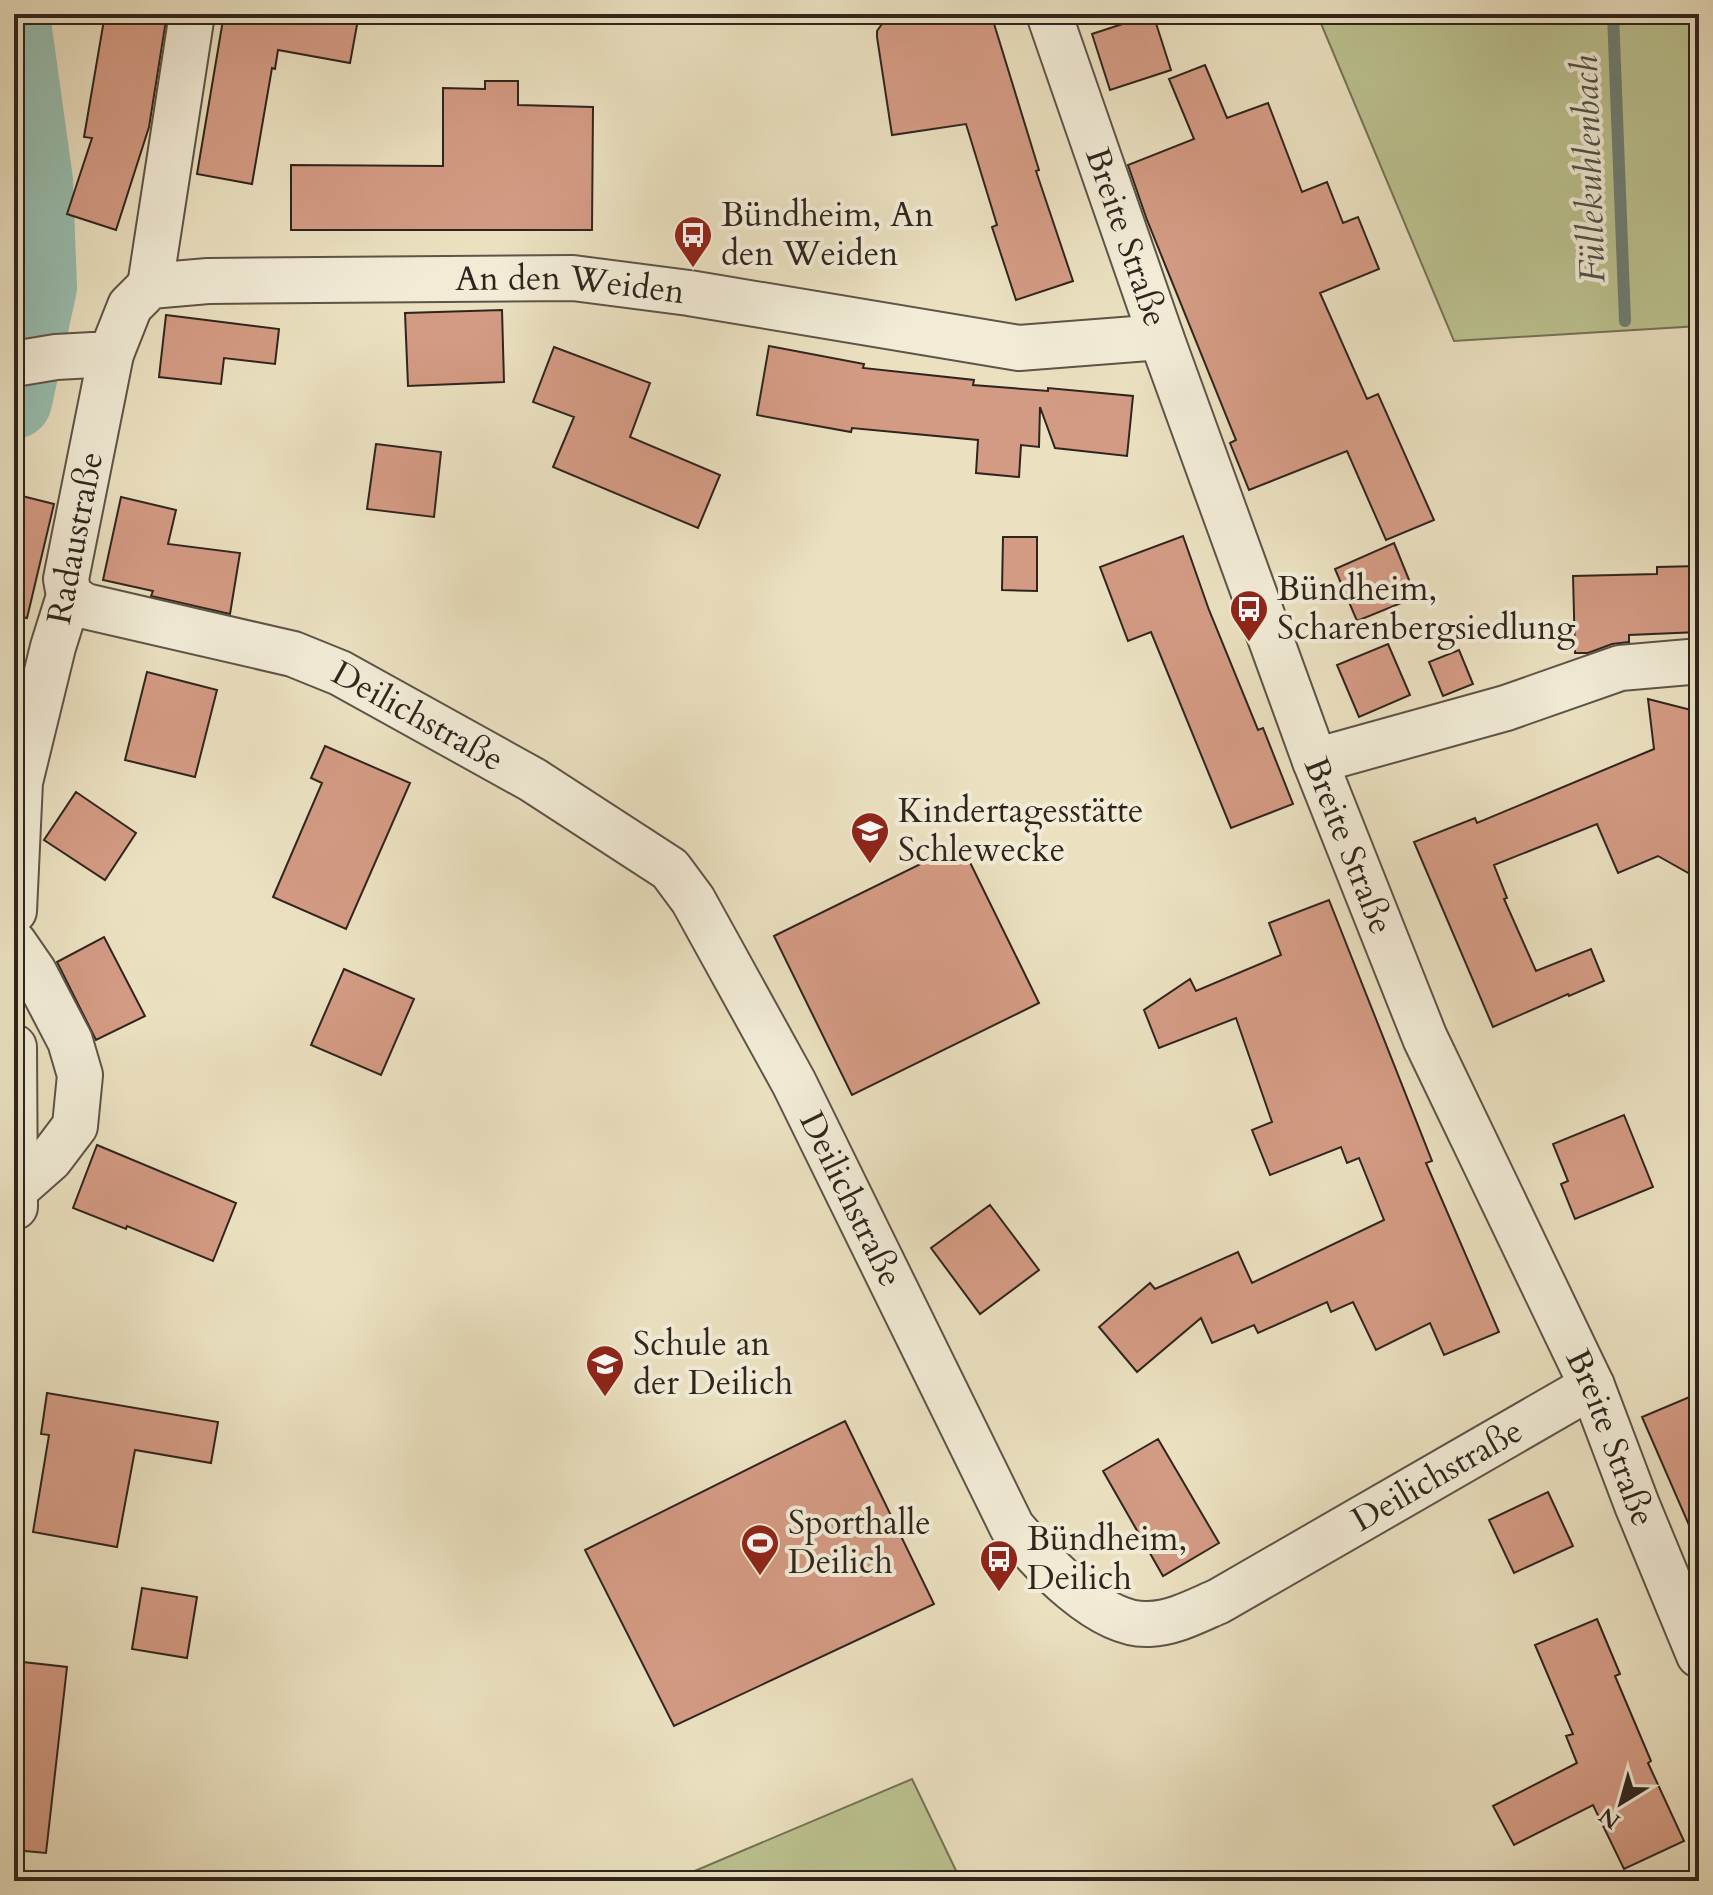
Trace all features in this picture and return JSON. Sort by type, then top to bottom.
[{"type":"street","points":[[14,364],[56,357],[111,354],[130,306],[150,286],[192,14]]},
{"type":"street","name":"Breite Straße","points":[[1049,14],[1161,337],[1315,761],[1425,1038],[1592,1386],[1699,1655]]},
{"type":"street","name":"An den Weiden","points":[[150,286],[208,281],[573,278],[689,293],[1019,348],[1161,337]]},
{"type":"street","name":"Radaustraße","points":[[14,911],[20,782],[53,647],[69,596],[66,579],[111,354]]},
{"type":"street","name":"Deilichstraße","points":[[69,596],[85,606],[293,654],[340,673],[533,780],[670,869],[693,900],[794,1083],[1012,1527],[1047,1567],[1078,1593],[1115,1616],[1146,1625],[1180,1619],[1219,1601],[1592,1386]]},
{"type":"street","points":[[1315,761],[1506,708],[1620,668],[1699,663]]},
{"type":"street","points":[[14,943],[34,972],[70,1041],[80,1075],[75,1126],[15,1201]]},
{"type":"street","points":[[14,1047],[15,1201]]},
{"type":"green space","points":[[1317,14],[1699,14],[1699,326],[1454,341]]},
{"type":"green space","points":[[912,1779],[961,1881],[671,1881]]},
{"type":"building","points":[[105,14],[167,14],[149,127],[116,230],[67,214],[92,138],[84,137]]},
{"type":"building","points":[[224,14],[359,14],[350,63],[278,50],[275,69],[272,68],[252,184],[197,174]]},
{"type":"building","points":[[889,14],[991,14],[1039,170],[1036,171],[1073,281],[1016,300],[992,227],[997,225],[966,124],[892,135],[877,37],[877,31]]},
{"type":"building","points":[[1153,14],[1171,70],[1110,90],[1092,34]]},
{"type":"building","points":[[1205,65],[1227,118],[1268,103],[1302,192],[1327,182],[1343,223],[1358,217],[1379,269],[1320,293],[1367,399],[1378,394],[1434,520],[1386,540],[1347,451],[1249,490],[1230,443],[1236,440],[1147,220],[1128,165],[1194,139],[1169,79]]},
{"type":"building","points":[[485,81],[518,81],[518,105],[593,107],[592,230],[291,230],[291,165],[443,166],[443,88],[485,89]]},
{"type":"building","points":[[502,310],[504,382],[408,386],[405,313]]},
{"type":"building","points":[[166,315],[279,329],[275,364],[224,358],[221,384],[159,377]]},
{"type":"building","points":[[769,346],[864,364],[863,368],[974,380],[973,385],[1133,396],[1127,456],[1055,448],[1040,407],[1039,447],[1021,445],[1019,477],[976,473],[978,440],[852,428],[851,432],[757,415]]},
{"type":"building","points":[[554,347],[650,383],[630,437],[720,475],[698,528],[553,467],[574,417],[533,402]]},
{"type":"building","points":[[376,444],[441,452],[434,517],[367,509]]},
{"type":"building","points":[[14,494],[54,504],[27,618],[14,616]]},
{"type":"building","points":[[121,497],[176,510],[168,544],[240,553],[230,614],[151,596],[153,591],[103,580]]},
{"type":"building","points":[[1183,536],[1209,610],[1258,730],[1263,728],[1293,804],[1231,828],[1151,632],[1128,641],[1100,567]]},
{"type":"building","points":[[1003,537],[1037,537],[1037,591],[1002,590]]},
{"type":"building","points":[[1394,543],[1416,597],[1357,621],[1335,569]]},
{"type":"building","points":[[1699,566],[1699,632],[1629,635],[1629,642],[1612,644],[1588,653],[1575,653],[1573,576],[1657,574],[1657,567]]},
{"type":"building","points":[[1388,644],[1410,695],[1359,717],[1337,665]]},
{"type":"building","points":[[1459,650],[1473,684],[1443,696],[1429,662]]},
{"type":"building","points":[[147,672],[217,690],[195,777],[125,760]]},
{"type":"building","points":[[1648,699],[1699,712],[1699,879],[1658,856],[1618,873],[1597,824],[1494,865],[1507,898],[1504,899],[1536,971],[1591,949],[1604,981],[1493,1027],[1414,842],[1475,818],[1477,823],[1654,749]]},
{"type":"building","points":[[325,746],[410,783],[346,929],[273,897],[322,783],[311,778]]},
{"type":"building","points":[[76,792],[136,833],[105,880],[44,840]]},
{"type":"building","points":[[961,844],[1039,1003],[852,1095],[774,936]]},
{"type":"building","points":[[1329,900],[1432,1161],[1426,1163],[1499,1332],[1444,1355],[1430,1323],[1376,1350],[1353,1302],[1331,1312],[1327,1302],[1258,1333],[1254,1325],[1212,1343],[1201,1318],[1137,1372],[1099,1327],[1150,1283],[1155,1289],[1238,1252],[1252,1283],[1384,1220],[1359,1158],[1347,1163],[1341,1147],[1270,1175],[1252,1130],[1272,1122],[1236,1018],[1159,1048],[1144,1010],[1190,979],[1196,991],[1281,955],[1269,923]]},
{"type":"building","points":[[104,937],[145,1016],[96,1040],[57,962]]},
{"type":"building","points":[[344,969],[414,999],[381,1075],[311,1045]]},
{"type":"building","points":[[1624,1115],[1653,1187],[1575,1219],[1561,1184],[1568,1181],[1553,1144]]},
{"type":"building","points":[[97,1145],[236,1203],[213,1261],[73,1208]]},
{"type":"building","points":[[990,1205],[1039,1270],[980,1314],[931,1248]]},
{"type":"building","points":[[47,1393],[218,1422],[211,1463],[135,1450],[117,1547],[33,1532],[49,1435],[41,1434]]},
{"type":"building","points":[[1699,1393],[1699,1548],[1642,1417]]},
{"type":"building","name":"Sporthalle Deilich","points":[[845,1421],[934,1604],[674,1726],[585,1550]]},
{"type":"building","points":[[1158,1439],[1219,1543],[1163,1576],[1103,1471]]},
{"type":"building","points":[[1548,1492],[1573,1546],[1514,1573],[1489,1520]]},
{"type":"building","points":[[142,1588],[197,1597],[187,1658],[132,1649]]},
{"type":"building","points":[[1597,1619],[1620,1674],[1615,1676],[1651,1761],[1648,1763],[1684,1841],[1624,1869],[1593,1805],[1514,1845],[1493,1806],[1577,1763],[1566,1736],[1573,1734],[1535,1645]]},
{"type":"building","points":[[14,1661],[67,1667],[46,1853],[14,1850]]},
{"type":"waterway","name":"Füllekuhlenbach","points":[[1613,14],[1625,321]]},
{"type":"waterway","points":[[14,30],[35,181],[39,287],[14,401]]},
{"type":"place","name":"Bündheim, An den Weiden","points":[[693,269]]},
{"type":"place","name":"Bündheim, Scharenbergsiedlung","points":[[1249,643]]},
{"type":"place","name":"Kindertagesstätte Schlewecke","points":[[870,865]]},
{"type":"place","name":"Schule an der Deilich","points":[[605,1398]]},
{"type":"place","name":"Sporthalle Deilich","points":[[760,1577]]},
{"type":"place","name":"Bündheim, Deilich","points":[[999,1593]]}]
